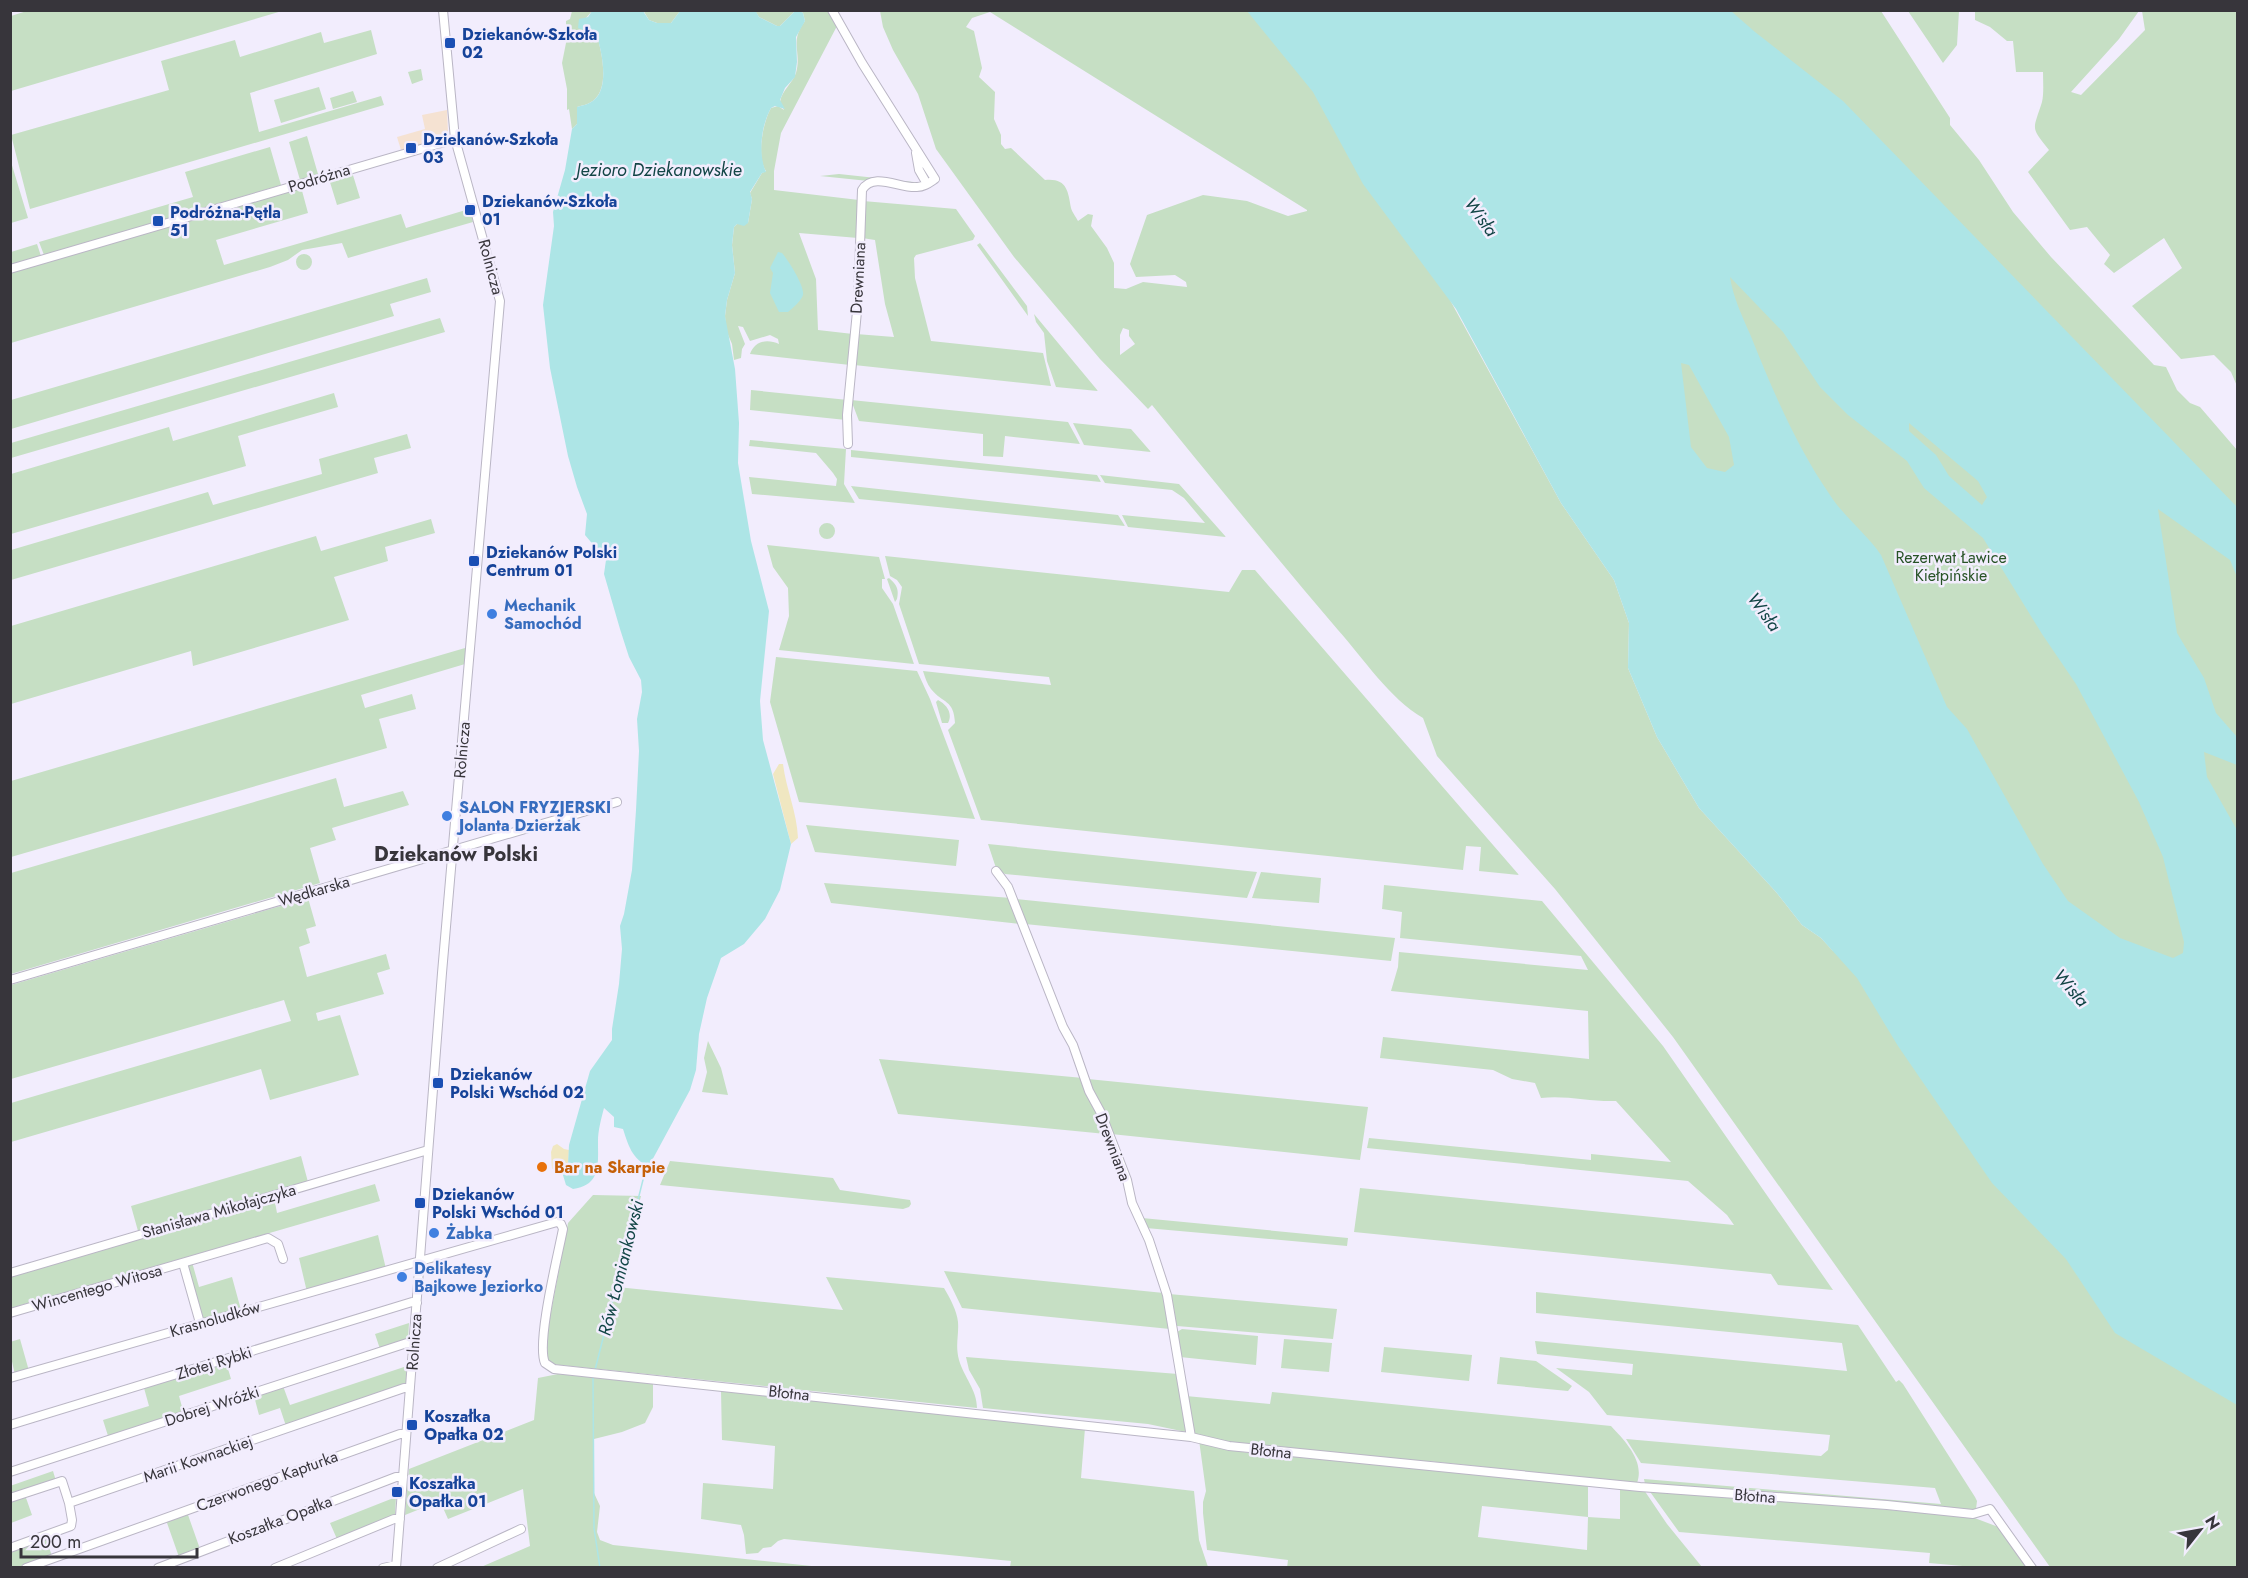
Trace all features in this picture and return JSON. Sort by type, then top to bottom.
[{"type":"street","name":"Rolnicza","points":[[396,1566],[428,1150],[500,301],[455,139],[442,10]]},
{"type":"street","points":[[832,10],[934,179],[927,184],[919,170],[916,152]]},
{"type":"street","name":"Podróżna","points":[[10,269],[455,139]]},
{"type":"street","name":"Drewniana","points":[[848,444],[847,415],[858,301],[862,190],[868,183],[876,181],[912,187],[927,184]]},
{"type":"street","name":"Wędkarska","points":[[10,980],[617,802]]},
{"type":"street","name":"Drewniana","points":[[996,871],[1008,887],[1063,1027],[1073,1045],[1089,1090],[1101,1113],[1127,1180],[1132,1203],[1149,1239],[1171,1312],[1191,1437]]},
{"type":"street","name":"Stanisława Mikołajczyka","points":[[10,1273],[428,1150]]},
{"type":"street","name":"Krasnoludków","points":[[10,1378],[557,1222],[563,1229],[542,1352],[545,1363],[554,1369]]},
{"type":"street","name":"Wincentego Witosa","points":[[10,1312],[268,1238],[278,1244],[283,1259]]},
{"type":"street","name":"Wincentego Witosa","points":[[183,1263],[200,1323]]},
{"type":"street","name":"Złotej Rybki","points":[[10,1425],[412,1302],[417,1303]]},
{"type":"street","name":"Dobrej Wróżki","points":[[10,1472],[396,1346],[413,1344]]},
{"type":"street","name":"Błotna","points":[[554,1369],[1191,1437],[1241,1448],[1640,1487],[1887,1505],[1973,1514],[1990,1509],[2032,1568]]},
{"type":"street","name":"Marii Kownackiej","points":[[69,1503],[404,1388],[410,1388]]},
{"type":"street","name":"Czerwonego Kapturka","points":[[26,1568],[292,1472],[400,1434],[406,1434]]},
{"type":"street","name":"Koszałka Opałka","points":[[158,1568],[396,1476],[403,1478]]},
{"type":"street","points":[[10,1498],[62,1481],[72,1520],[71,1526],[10,1548]]},
{"type":"street","points":[[274,1568],[394,1519],[399,1519]]},
{"type":"street","points":[[437,1568],[521,1529]]},
{"type":"street","points":[[383,1568],[396,1566]]},
{"type":"shaded area","points":[[447,110],[448,132],[445,137],[401,150],[397,137],[425,129],[422,115]]},
{"type":"green space","points":[[30,10],[282,11],[11,91],[11,16]]},
{"type":"green space","points":[[643,10],[680,11],[671,23],[657,23],[649,20]]},
{"type":"green space","points":[[572,11],[592,11],[586,18],[588,32],[597,36],[601,51],[603,78],[602,86],[595,99],[577,107],[577,124],[572,129],[569,109],[567,110],[567,89],[562,63],[566,43],[566,21],[570,19]]},
{"type":"green space","points":[[755,11],[795,11],[780,26],[777,26],[759,17]]},
{"type":"green space","points":[[800,11],[829,11],[837,26],[781,133],[774,171],[774,190],[859,200],[858,238],[799,233],[816,279],[818,330],[853,334],[850,365],[750,354],[758,343],[771,341],[779,344],[778,339],[770,335],[750,341],[743,327],[738,326],[745,344],[741,358],[734,360],[732,344],[726,330],[727,300],[735,273],[732,245],[734,227],[737,224],[748,223],[752,199],[750,193],[762,173],[766,171],[761,157],[765,122],[771,108],[778,106],[784,110],[780,102],[781,98],[796,73],[798,35],[805,21]]},
{"type":"green space","name":"Rezerwat Ławice Kiełpińskie","points":[[880,11],[1881,11],[1950,118],[1950,125],[1979,160],[2013,212],[2051,257],[2154,365],[2166,367],[2177,390],[2190,403],[2200,407],[2237,450],[2237,1567],[2050,1567],[1673,1037],[1555,889],[1437,756],[1423,718],[1399,700],[1378,677],[1152,405],[1148,409],[1100,359],[1014,257],[936,149],[918,94],[883,27]],"holes":[[[990,12],[1307,210],[1307,211],[1288,216],[1247,201],[1203,195],[1147,215],[1130,264],[1136,277],[1175,275],[1186,282],[1187,287],[1143,282],[1126,289],[1114,288],[1114,263],[1107,248],[1091,226],[1093,215],[1088,214],[1078,221],[1062,183],[1045,180],[1011,148],[1005,149],[1001,144],[1001,135],[994,119],[995,92],[979,77],[982,68],[974,31],[966,27],[972,18]],[[1450,300],[1523,347],[1833,951],[1821,938],[1802,925],[1776,892],[1699,808],[1657,737],[1628,668],[1629,623],[1614,580],[1561,503]],[[1123,328],[1129,330],[1129,336],[1135,344],[1120,355],[1120,335]]]},
{"type":"green space","points":[[1908,11],[1959,11],[1957,45],[1943,63]]},
{"type":"green space","points":[[1975,11],[2139,11],[2119,39],[2071,92],[2081,95],[2145,30],[2142,11],[2237,11],[2237,386],[2231,372],[2214,355],[2181,359],[2132,306],[2182,268],[2164,238],[2114,273],[2104,264],[2110,255],[2087,227],[2070,230],[2028,172],[2049,150],[2035,128],[2043,99],[2043,72],[2016,72],[2013,41],[2007,41],[1990,27],[1975,20]]},
{"type":"green space","points":[[371,30],[377,54],[250,93],[259,132],[381,96],[384,105],[30,209],[11,135],[169,90],[161,61],[235,40],[240,57],[321,32],[324,43]]},
{"type":"green space","points":[[421,69],[423,80],[412,84],[408,72]]},
{"type":"green space","points":[[319,87],[326,109],[281,123],[274,100]]},
{"type":"green space","points":[[353,91],[357,102],[333,109],[330,98]]},
{"type":"green space","points":[[307,136],[318,174],[300,180],[289,142]]},
{"type":"green space","points":[[270,147],[281,185],[44,255],[39,242],[193,197],[185,172]]},
{"type":"green space","points":[[11,162],[28,218],[10,223]]},
{"type":"green space","points":[[352,172],[360,198],[337,205],[329,179]]},
{"type":"green space","points":[[839,174],[923,183],[917,186],[820,176]]},
{"type":"green space","points":[[301,187],[308,213],[216,240],[224,265],[401,214],[406,228],[469,209],[473,222],[348,258],[342,243],[302,250],[288,260],[270,267],[11,343],[11,272]]},
{"type":"green space","points":[[863,201],[956,209],[975,236],[973,240],[916,255],[914,258],[915,278],[931,341],[1043,353],[1051,386],[854,365],[856,334],[894,337],[885,304],[875,240],[862,238]]},
{"type":"green space","points":[[980,243],[1027,306],[1028,316],[977,245]]},
{"type":"green space","points":[[37,244],[41,256],[11,265],[11,252]]},
{"type":"green space","points":[[304,254],[310,256],[312,262],[310,268],[304,270],[298,268],[296,262],[298,256]]},
{"type":"green space","points":[[427,278],[431,292],[390,304],[394,316],[11,429],[11,400]]},
{"type":"green space","points":[[1034,314],[1098,391],[1056,387],[1047,361],[1044,333],[1036,322]]},
{"type":"green space","points":[[440,318],[445,332],[11,458],[11,443]]},
{"type":"green space","points":[[751,390],[848,400],[846,420],[750,410]]},
{"type":"green space","points":[[334,393],[338,407],[238,436],[246,466],[11,534],[11,474],[169,427],[173,441]]},
{"type":"green space","points":[[851,400],[1068,422],[1080,444],[1005,436],[1003,457],[983,456],[983,434],[859,421]]},
{"type":"green space","points":[[1073,423],[1131,429],[1151,452],[1084,445]]},
{"type":"green space","points":[[407,434],[411,448],[374,458],[378,473],[11,580],[11,550],[208,492],[213,505],[322,474],[319,459]]},
{"type":"green space","points":[[750,440],[846,449],[844,484],[855,503],[752,494],[749,477],[836,486],[837,479],[816,453],[749,446]]},
{"type":"green space","points":[[851,450],[1097,475],[1101,482],[851,457]]},
{"type":"green space","points":[[1100,475],[1179,484],[1226,537],[1128,527],[1122,515],[1205,523],[1184,498],[1172,490],[1105,483]]},
{"type":"green space","points":[[851,486],[1118,515],[1125,526],[859,499]]},
{"type":"green space","points":[[431,519],[435,533],[385,547],[388,561],[334,577],[349,620],[193,666],[191,651],[11,704],[11,626],[316,536],[321,551]]},
{"type":"green space","points":[[824,523],[830,523],[835,531],[833,537],[824,539],[819,534],[819,528]]},
{"type":"green space","points":[[767,545],[879,557],[885,579],[882,579],[882,588],[893,604],[914,664],[779,650],[789,616],[788,588],[773,567]]},
{"type":"green space","points":[[885,556],[1229,592],[1242,570],[1255,570],[1519,875],[1479,871],[1481,847],[1466,846],[1463,870],[981,820],[948,730],[955,723],[953,710],[931,689],[923,671],[1051,685],[1049,677],[919,664],[899,604],[902,587],[890,576]]},
{"type":"green space","points":[[889,578],[896,585],[897,599],[895,602],[887,579]]},
{"type":"green space","points":[[465,648],[465,664],[361,695],[365,708],[412,694],[416,709],[379,719],[387,748],[11,857],[11,781]]},
{"type":"green space","points":[[776,657],[917,671],[930,699],[975,819],[799,802],[770,702]]},
{"type":"green space","points":[[938,700],[948,710],[950,716],[948,723],[942,723],[936,702]]},
{"type":"green space","points":[[336,778],[344,807],[403,791],[409,805],[332,828],[336,840],[310,848],[320,883],[11,974],[11,873]]},
{"type":"green space","points":[[806,825],[959,840],[956,866],[815,852]]},
{"type":"green space","points":[[988,844],[1257,872],[1247,898],[1005,874],[996,868]]},
{"type":"green space","points":[[1261,872],[1321,878],[1319,903],[1252,898]]},
{"type":"green space","points":[[824,883],[1011,898],[1020,924],[831,903]]},
{"type":"green space","points":[[1384,885],[1542,901],[1663,1046],[1833,1290],[1778,1285],[1771,1274],[1354,1232],[1360,1188],[1734,1225],[1727,1215],[1688,1181],[1367,1148],[1369,1138],[1591,1160],[1591,1154],[1671,1162],[1616,1101],[1541,1098],[1535,1083],[1512,1079],[1493,1070],[1380,1058],[1383,1037],[1589,1059],[1588,1011],[1391,991],[1398,967],[1399,952],[1588,970],[1581,956],[1400,938],[1402,912],[1382,909]]},
{"type":"green space","points":[[308,898],[316,926],[306,929],[310,943],[299,947],[307,977],[386,954],[390,969],[377,973],[384,994],[316,1013],[318,1021],[340,1015],[359,1075],[270,1100],[261,1069],[11,1142],[11,1103],[291,1021],[284,1000],[11,1079],[11,985]]},
{"type":"green space","points":[[1016,899],[1395,938],[1391,961],[1025,924]]},
{"type":"green space","points":[[708,1041],[721,1068],[728,1095],[702,1092],[707,1072],[704,1058]]},
{"type":"green space","points":[[879,1059],[1083,1078],[1106,1134],[898,1114]]},
{"type":"green space","points":[[1088,1079],[1368,1107],[1360,1160],[1111,1134]]},
{"type":"green space","points":[[301,1156],[308,1182],[138,1231],[131,1206]]},
{"type":"green space","points":[[670,1161],[833,1178],[840,1190],[910,1200],[911,1204],[903,1209],[660,1185]]},
{"type":"green space","points":[[375,1184],[380,1201],[11,1308],[10,1275],[274,1197],[277,1213]]},
{"type":"green space","points":[[593,1195],[641,1196],[617,1287],[843,1310],[826,1277],[944,1288],[956,1313],[959,1360],[973,1389],[977,1408],[550,1364],[545,1355],[546,1338],[568,1223]]},
{"type":"green space","points":[[1142,1218],[1348,1238],[1347,1246],[1146,1228]]},
{"type":"green space","points":[[378,1235],[386,1269],[307,1292],[299,1258]]},
{"type":"green space","points":[[192,1262],[199,1287],[232,1277],[241,1310],[205,1320],[188,1267]]},
{"type":"green space","points":[[944,1271],[1164,1293],[1170,1329],[962,1308]]},
{"type":"green space","points":[[1536,1292],[1858,1325],[1896,1382],[1899,1380],[1903,1384],[1975,1497],[1976,1509],[1973,1511],[1645,1484],[1644,1479],[1941,1504],[1935,1488],[1641,1463],[1626,1439],[1821,1456],[1828,1450],[1830,1435],[1607,1415],[1589,1392],[1556,1368],[1632,1375],[1633,1364],[1537,1354],[1535,1341],[1847,1371],[1842,1343],[1536,1313]]},
{"type":"green space","points":[[1169,1294],[1337,1309],[1333,1339],[1177,1326]]},
{"type":"green space","points":[[409,1323],[408,1340],[380,1349],[375,1334]]},
{"type":"green space","points":[[1182,1329],[1258,1336],[1256,1365],[1180,1357],[1177,1332]]},
{"type":"green space","points":[[20,1339],[29,1371],[15,1375],[10,1342]]},
{"type":"green space","points":[[1284,1339],[1332,1343],[1329,1372],[1281,1368]]},
{"type":"green space","points":[[1384,1347],[1472,1355],[1469,1381],[1381,1372]]},
{"type":"green space","points":[[966,1357],[1178,1374],[1186,1432],[1148,1424],[983,1408],[980,1389],[969,1370]]},
{"type":"green space","points":[[1500,1357],[1536,1361],[1572,1386],[1568,1391],[1497,1384]]},
{"type":"green space","points":[[226,1362],[231,1379],[179,1396],[184,1414],[109,1439],[103,1420],[149,1406],[144,1388]]},
{"type":"green space","points":[[407,1366],[406,1385],[286,1426],[280,1408],[259,1415],[254,1396],[283,1386],[290,1405]]},
{"type":"green space","points":[[558,1374],[653,1383],[653,1407],[645,1423],[594,1439],[594,1493],[600,1506],[597,1532],[600,1540],[613,1545],[821,1567],[481,1567],[530,1546],[523,1489],[448,1519],[440,1501],[405,1515],[409,1469],[534,1420],[538,1378]]},
{"type":"green space","points":[[721,1391],[1085,1428],[1081,1478],[1194,1491],[1199,1540],[1208,1567],[1010,1567],[1011,1561],[784,1539],[771,1547],[763,1548],[758,1553],[746,1554],[741,1525],[701,1519],[703,1483],[773,1489],[775,1446],[722,1440]]},
{"type":"green space","points":[[1272,1392],[1611,1426],[1636,1459],[1639,1475],[1637,1483],[1427,1461],[1427,1465],[1222,1443],[1210,1438],[1192,1436],[1186,1396],[1270,1404]]},
{"type":"green space","points":[[1199,1440],[1243,1452],[1588,1484],[1588,1517],[1620,1519],[1620,1487],[1644,1490],[1667,1524],[1702,1567],[1287,1568],[1288,1560],[1207,1550],[1203,1513],[1206,1491]],"holes":[[[1482,1506],[1588,1517],[1587,1550],[1478,1537]]]},
{"type":"green space","points":[[53,1471],[56,1481],[11,1496],[10,1486]]},
{"type":"green space","points":[[1648,1489],[1972,1517],[2001,1528],[2028,1566],[2025,1568],[1985,1568],[1929,1563],[1930,1553],[1679,1532]]},
{"type":"green space","points":[[25,1495],[32,1515],[11,1523],[10,1500]]},
{"type":"green space","points":[[396,1497],[395,1516],[337,1539],[330,1523]]},
{"type":"green space","points":[[187,1512],[200,1549],[179,1557],[166,1520]]},
{"type":"green space","points":[[45,1536],[52,1556],[18,1567],[11,1567],[10,1549]]},
{"type":"sand","points":[[779,764],[783,764],[797,828],[798,838],[791,844],[773,774]]},
{"type":"sand","points":[[557,1144],[569,1150],[568,1164],[552,1169],[551,1152],[553,1146]]},
{"type":"water","name":"Jezioro Dziekanowskie","points":[[755,10],[759,17],[777,26],[780,26],[795,11],[803,13],[805,21],[796,37],[795,77],[785,88],[780,100],[785,109],[775,106],[771,108],[765,123],[761,149],[766,172],[762,173],[750,192],[752,199],[748,223],[744,226],[737,224],[734,227],[732,245],[735,273],[725,316],[735,369],[739,423],[738,463],[751,541],[769,611],[760,701],[763,740],[791,844],[780,890],[765,919],[744,944],[721,958],[707,998],[699,1034],[696,1070],[690,1090],[649,1166],[638,1160],[629,1146],[623,1129],[614,1127],[614,1117],[604,1108],[599,1133],[596,1172],[589,1183],[573,1189],[566,1185],[562,1172],[568,1164],[569,1145],[590,1071],[612,1040],[622,949],[620,926],[632,870],[639,751],[637,719],[642,692],[641,680],[629,657],[604,574],[606,560],[585,535],[587,514],[568,456],[550,368],[543,305],[554,226],[553,212],[565,170],[572,129],[577,124],[577,107],[595,99],[602,86],[602,60],[597,36],[578,28],[579,19],[588,17],[592,11],[643,11],[649,20],[657,23],[671,23],[680,11]]},
{"type":"water","name":"Rezerwat Ławice Kiełpińskie","points":[[1247,11],[1731,11],[1843,101],[2237,507],[2237,577],[2230,560],[2158,509],[2177,633],[2204,678],[2216,713],[2237,737],[2237,765],[2204,752],[2207,777],[2237,830],[2237,1405],[2115,1333],[2066,1259],[1992,1183],[1898,1046],[1857,978],[1821,938],[1802,925],[1776,892],[1699,808],[1657,737],[1628,668],[1629,623],[1614,580],[1561,503],[1456,309],[1363,184],[1313,92]],"holes":[[[1730,277],[1783,332],[1820,387],[1848,415],[1907,461],[1924,488],[1983,538],[2042,634],[2076,684],[2139,802],[2163,857],[2184,942],[2183,953],[2173,958],[2120,938],[2068,901],[2043,864],[1967,729],[1947,707],[1881,555],[1836,503],[1806,457],[1767,375]],[[1681,363],[1689,365],[1729,437],[1734,465],[1725,472],[1707,468],[1691,447]],[[1909,423],[1978,481],[1987,497],[1982,505],[1949,476],[1936,455],[1909,431]]]},
{"type":"water","points":[[778,252],[782,253],[792,267],[803,291],[801,299],[788,312],[779,312],[770,293],[773,273],[770,268]]},
{"type":"waterway","name":"Rów Łomiankowski","points":[[595,1370],[647,1164]]},
{"type":"waterway","name":"Rów Łomiankowski","points":[[593,1377],[594,1528],[600,1568]]},
{"type":"place","name":"Dziekanów-Szkoła 02","points":[[450,43]]},
{"type":"place","name":"Dziekanów-Szkoła 03","points":[[411,148]]},
{"type":"place","name":"Dziekanów-Szkoła 01","points":[[470,210]]},
{"type":"place","name":"Podróżna-Pętla 51","points":[[158,221]]},
{"type":"place","name":"Dziekanów Polski Centrum 01","points":[[474,561]]},
{"type":"place","name":"Mechanik Samochód","points":[[492,614]]},
{"type":"place","name":"SALON FRYZJERSKI Jolanta Dzierżak","points":[[447,816]]},
{"type":"place","name":"Dziekanów Polski Wschód 02","points":[[438,1083]]},
{"type":"place","name":"Bar na Skarpie","points":[[542,1167]]},
{"type":"place","name":"Dziekanów Polski Wschód 01","points":[[420,1203]]},
{"type":"place","name":"Żabka","points":[[434,1233]]},
{"type":"place","name":"Delikatesy Bajkowe Jeziorko","points":[[402,1277]]},
{"type":"place","name":"Koszałka Opałka 02","points":[[412,1425]]},
{"type":"place","name":"Koszałka Opałka 01","points":[[397,1492]]},
{"type":"district","name":"Dziekanów Polski","points":[[456,854]]},
{"type":"water label","name":"Wisła","points":[[1481,217]]},
{"type":"water label","name":"Wisła","points":[[1764,612]]},
{"type":"water label","name":"Wisła","points":[[2071,988]]}]
